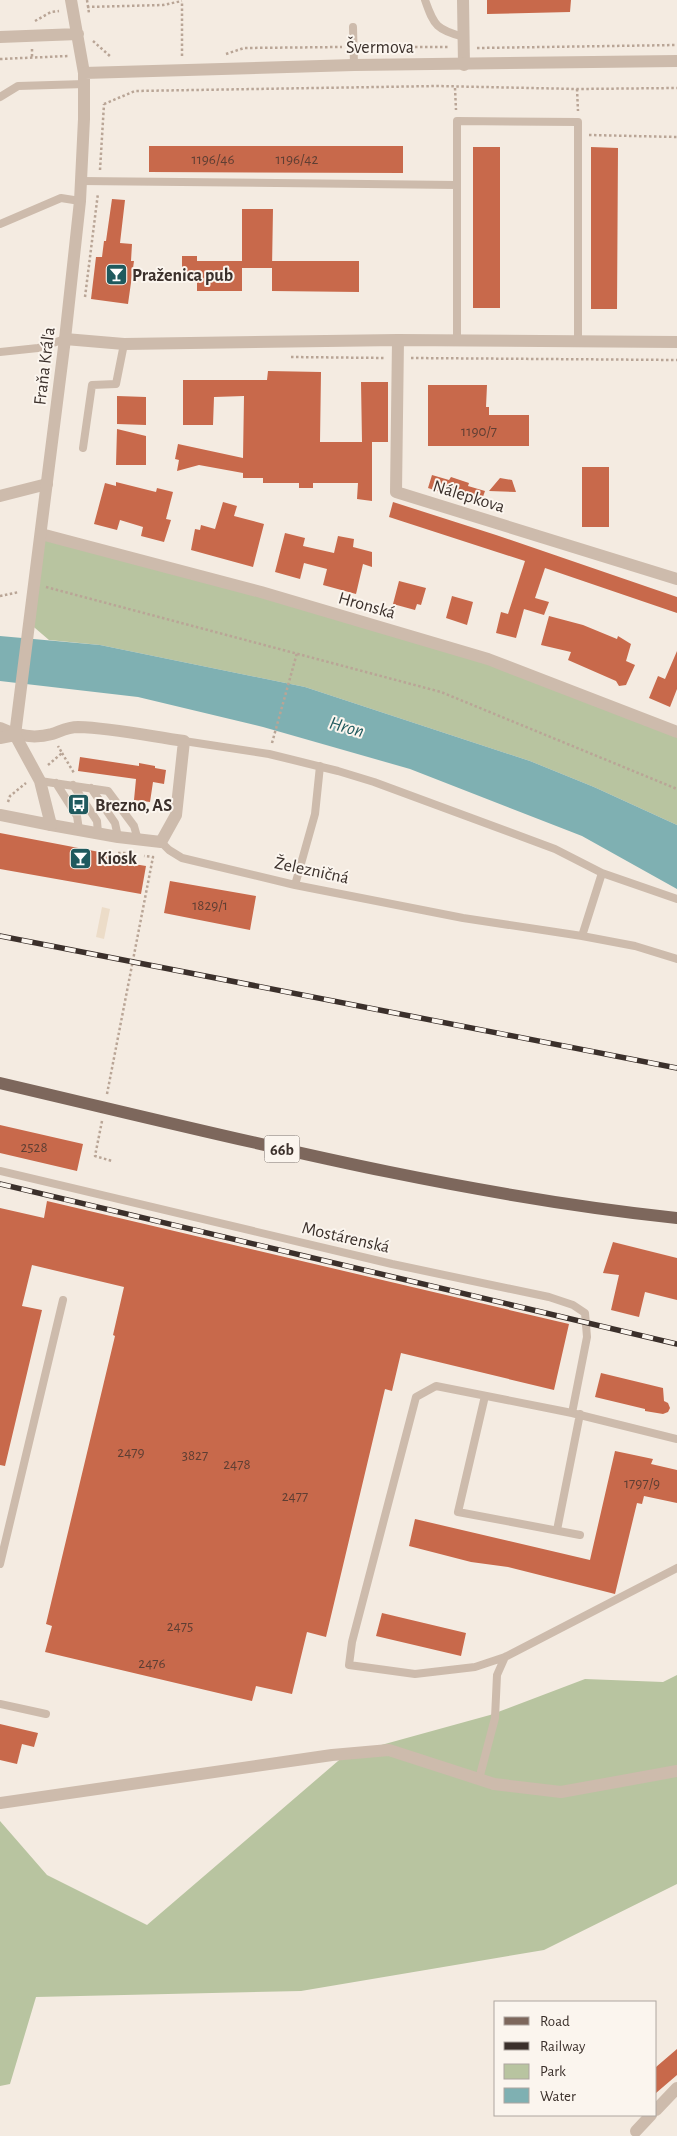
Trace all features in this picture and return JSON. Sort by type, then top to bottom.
[{"type":"main road","name":"66b","points":[[0,1083],[388,1172],[557,1201],[677,1218]]},
{"type":"street","points":[[463,0],[464,64]]},
{"type":"street","name":"Fraňa Kráľa","points":[[15,735],[65,338],[80,200],[85,79],[72,4]]},
{"type":"street","points":[[0,37],[78,34]]},
{"type":"street","name":"Švermova","points":[[85,79],[354,65],[677,61]]},
{"type":"street","points":[[65,338],[124,344],[398,340],[677,342]]},
{"type":"street","name":"Nálepkova","points":[[398,340],[396,492],[677,578]]},
{"type":"street","points":[[0,496],[47,484]]},
{"type":"street","name":"Hronská","points":[[41,534],[260,592],[488,659],[677,732]]},
{"type":"street","points":[[0,738],[15,735],[32,737],[76,727],[184,741],[176,815],[161,842],[98,834],[0,815]]},
{"type":"street","points":[[0,728],[15,735],[40,781],[51,825]]},
{"type":"street","points":[[0,1803],[332,1755],[389,1750],[494,1784],[561,1792],[677,1770]]},
{"type":"street","points":[[657,2109],[677,2088]]},
{"type":"street","points":[[636,2131],[650,2116]]},
{"type":"lane","points":[[425,0],[436,24],[444,32],[464,42]]},
{"type":"lane","points":[[353,27],[354,65]]},
{"type":"lane","points":[[0,97],[18,86],[85,79]]},
{"type":"lane","points":[[457,341],[458,121],[578,122],[578,342]]},
{"type":"lane","points":[[81,181],[457,185]]},
{"type":"lane","points":[[0,224],[61,198],[80,200]]},
{"type":"lane","points":[[0,352],[38,348],[65,338]]},
{"type":"lane","points":[[83,448],[92,385],[116,384],[124,344]]},
{"type":"lane","points":[[184,741],[269,754],[320,766],[374,782],[555,849],[602,873],[677,899]]},
{"type":"lane","points":[[295,885],[315,814],[320,766]]},
{"type":"lane","points":[[40,781],[108,791],[134,826],[138,840]]},
{"type":"lane","points":[[56,783],[77,816],[79,830]]},
{"type":"lane","points":[[73,785],[97,821],[98,834]]},
{"type":"lane","points":[[91,788],[115,823],[118,837]]},
{"type":"lane","name":"Železničná","points":[[161,842],[169,850],[182,858],[295,885],[463,918],[635,946],[677,959]]},
{"type":"lane","points":[[582,936],[602,873]]},
{"type":"lane","name":"Mostárenská","points":[[0,1171],[392,1264],[549,1297],[573,1305],[585,1313],[588,1329],[557,1530]]},
{"type":"lane","points":[[0,1564],[63,1300]]},
{"type":"lane","points":[[677,1438],[576,1413],[436,1386],[416,1397],[352,1642],[349,1665],[415,1674],[475,1667],[505,1657],[677,1568]]},
{"type":"lane","points":[[486,1396],[458,1512],[580,1535]]},
{"type":"lane","points":[[479,1779],[495,1718],[497,1675],[505,1657]]},
{"type":"lane","points":[[0,1704],[46,1714]]},
{"type":"path","points":[[87,0],[90,16]]},
{"type":"path","points":[[88,7],[163,5],[182,1],[182,57],[190,57]]},
{"type":"path","points":[[32,36],[36,20],[72,4]]},
{"type":"path","points":[[92,33],[93,42],[109,57],[118,57]]},
{"type":"path","points":[[225,54],[244,48],[354,47],[464,42],[677,45]]},
{"type":"path","points":[[0,58],[68,56],[80,50]]},
{"type":"path","points":[[84,306],[100,182],[104,104],[135,91],[437,86],[455,88],[677,88]]},
{"type":"path","points":[[455,88],[458,121]]},
{"type":"path","points":[[577,89],[578,122]]},
{"type":"path","points":[[578,135],[677,137]]},
{"type":"path","points":[[289,357],[677,360]]},
{"type":"path","points":[[46,587],[441,692],[677,788]]},
{"type":"path","points":[[272,742],[297,653]]},
{"type":"path","points":[[107,1095],[153,857],[111,851]]},
{"type":"path","points":[[103,1115],[94,1156],[112,1161]]},
{"type":"green space","points":[[41,534],[488,659],[677,732],[677,825],[594,787],[530,761],[305,687],[100,645],[49,640],[28,622]]},
{"type":"green space","points":[[677,1675],[677,1884],[544,1950],[301,1991],[36,1997],[10,2084],[0,2086],[0,1821],[47,1875],[147,1925],[345,1755],[490,1715],[585,1679],[663,1682]]},
{"type":"shaded area","points":[[102,907],[110,909],[104,939],[96,937]]},
{"type":"water","name":"Hron","points":[[0,636],[100,645],[305,687],[530,761],[594,787],[677,825],[677,889],[582,836],[410,769],[263,727],[138,697],[0,681]]},
{"type":"building","points":[[487,0],[571,0],[570,12],[487,14]]},
{"type":"building","points":[[149,146],[403,146],[403,173],[149,172]]},
{"type":"building","points":[[473,147],[500,147],[500,308],[473,308]]},
{"type":"building","points":[[591,147],[618,148],[617,309],[591,309]]},
{"type":"building","points":[[112,199],[125,200],[120,243],[132,244],[131,261],[134,261],[128,304],[91,299],[96,257],[102,257]]},
{"type":"building","points":[[242,209],[273,209],[272,268],[242,268],[242,291],[197,291],[197,277],[182,277],[182,256],[197,256],[197,261],[242,261]]},
{"type":"building","points":[[272,261],[359,261],[359,292],[272,291]]},
{"type":"building","points":[[268,371],[321,372],[320,442],[362,442],[361,382],[388,382],[388,442],[372,442],[372,501],[357,499],[358,483],[313,483],[313,488],[299,488],[299,483],[263,483],[263,478],[243,478],[243,473],[199,465],[177,471],[179,460],[175,459],[178,444],[243,458],[244,396],[214,397],[213,425],[183,425],[183,380],[267,380]]},
{"type":"building","points":[[428,385],[487,385],[486,407],[489,407],[489,415],[529,415],[529,446],[428,446]]},
{"type":"building","points":[[117,396],[146,397],[146,425],[117,424]]},
{"type":"building","points":[[117,429],[146,436],[146,465],[116,465]]},
{"type":"building","points":[[582,467],[609,467],[609,527],[582,527]]},
{"type":"building","points":[[432,475],[449,480],[451,477],[469,483],[468,486],[485,491],[480,505],[428,488]]},
{"type":"building","points":[[500,478],[512,480],[516,492],[489,491]]},
{"type":"building","points":[[116,482],[156,492],[157,488],[173,492],[166,519],[171,520],[164,542],[141,536],[143,527],[120,520],[117,530],[94,524],[105,483],[116,486]]},
{"type":"building","points":[[223,502],[237,506],[234,516],[264,524],[253,567],[191,550],[195,529],[200,530],[201,525],[215,529]]},
{"type":"building","points":[[393,502],[677,597],[677,613],[545,568],[535,598],[549,602],[544,615],[524,609],[516,638],[496,633],[501,612],[508,614],[525,561],[389,517]]},
{"type":"building","points":[[285,533],[305,538],[303,546],[334,553],[338,536],[354,539],[353,547],[372,552],[372,567],[363,564],[356,594],[323,585],[327,569],[304,563],[300,579],[275,572]]},
{"type":"building","points":[[399,581],[426,588],[421,605],[417,604],[415,610],[393,604]]},
{"type":"building","points":[[452,596],[473,602],[467,625],[446,618]]},
{"type":"building","points":[[549,616],[583,625],[617,639],[618,636],[631,644],[626,661],[635,665],[626,685],[619,686],[616,681],[568,660],[571,652],[541,645]]},
{"type":"building","points":[[677,651],[677,689],[670,707],[649,698],[658,676],[665,679]]},
{"type":"building","points":[[80,757],[139,766],[139,763],[155,766],[155,768],[166,770],[164,784],[153,782],[150,802],[134,800],[136,779],[78,771]]},
{"type":"building","points":[[0,833],[110,854],[109,860],[146,866],[141,894],[0,869]]},
{"type":"building","points":[[170,881],[256,896],[250,930],[164,913]]},
{"type":"building","points":[[0,1125],[83,1144],[77,1171],[0,1153]]},
{"type":"building","points":[[47,1201],[569,1324],[554,1390],[401,1353],[392,1391],[385,1389],[326,1637],[307,1632],[292,1694],[256,1686],[252,1701],[45,1652],[52,1626],[46,1624],[115,1336],[113,1335],[124,1287],[32,1265],[22,1306],[42,1310],[5,1466],[0,1465],[0,1208],[44,1218]]},
{"type":"building","points":[[613,1242],[677,1258],[677,1300],[645,1292],[639,1317],[611,1310],[619,1275],[603,1273]]},
{"type":"building","points":[[601,1373],[663,1388],[664,1401],[668,1403],[670,1408],[668,1412],[663,1414],[645,1411],[645,1409],[595,1397]]},
{"type":"building","points":[[615,1451],[653,1459],[651,1464],[677,1470],[677,1503],[644,1496],[642,1504],[637,1503],[615,1594],[508,1567],[471,1562],[409,1546],[415,1519],[590,1560]]},
{"type":"building","points":[[382,1613],[466,1633],[461,1656],[376,1636]]},
{"type":"building","points":[[0,1724],[38,1733],[34,1747],[22,1744],[17,1764],[0,1760]]},
{"type":"building","points":[[677,2049],[677,2075],[657,2092],[657,2066]]},
{"type":"railway","points":[[0,936],[677,1068]]},
{"type":"railway","points":[[0,1184],[677,1344]]},
{"type":"place","name":"Praženica pub","points":[[116,275]]},
{"type":"place","name":"Brezno, AS","points":[[79,805]]},
{"type":"place","name":"Kiosk","points":[[81,858]]}]
